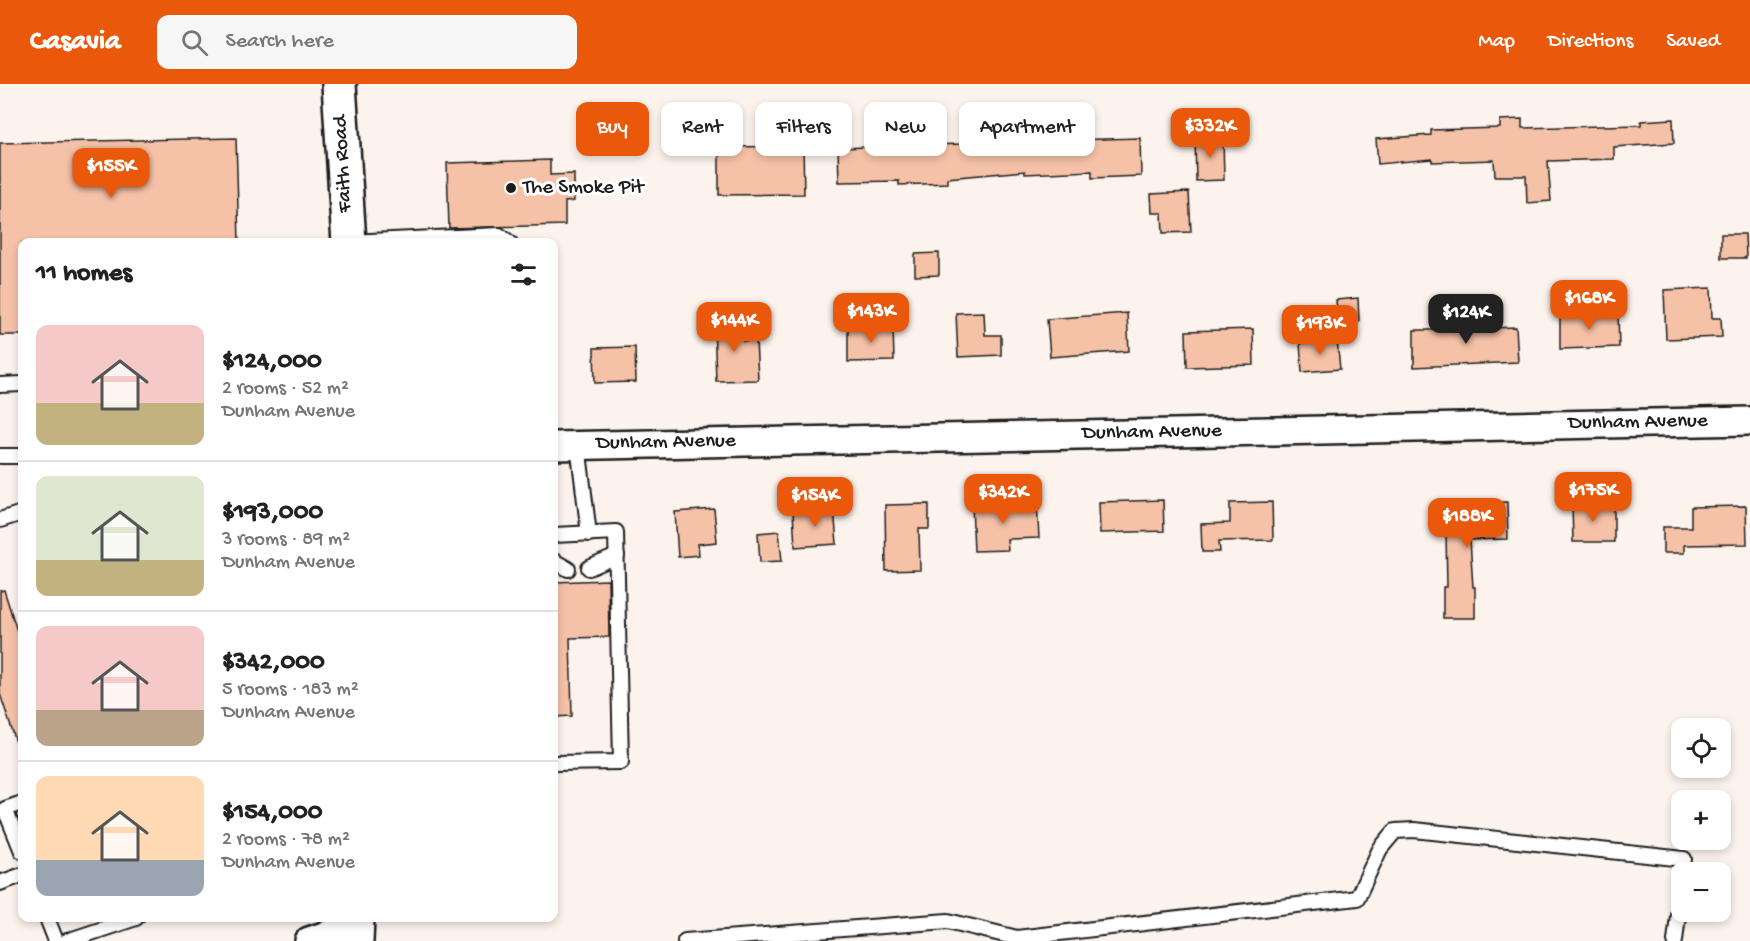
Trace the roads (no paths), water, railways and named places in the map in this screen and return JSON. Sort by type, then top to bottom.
[{"type":"main road","name":"Faith Road","points":[[339,84],[349,238]]},
{"type":"street","name":"Dunham Avenue","points":[[566,445],[1750,421]]},
{"type":"street","points":[[309,941],[357,928]]},
{"type":"lane","points":[[435,238],[499,235],[503,238]]},
{"type":"lane","points":[[0,385],[18,384]]},
{"type":"lane","points":[[566,445],[589,534]]},
{"type":"lane","points":[[0,456],[18,456]]},
{"type":"lane","points":[[0,520],[18,514]]},
{"type":"lane","points":[[558,536],[616,532],[621,762],[558,763]]},
{"type":"lane","points":[[589,568],[617,556]]},
{"type":"lane","points":[[558,563],[568,569]]},
{"type":"lane","points":[[18,803],[3,802],[18,841]]},
{"type":"lane","points":[[686,941],[948,921],[1017,938],[1358,898],[1380,849],[1395,831],[1414,830],[1684,859],[1684,862]]},
{"type":"lane","points":[[0,883],[18,876]]},
{"type":"lane","points":[[49,922],[56,941]]},
{"type":"lane","points":[[67,941],[124,922]]},
{"type":"lane","points":[[1675,941],[1677,922]]},
{"type":"place","name":"The Smoke Pit","points":[[511,188]]}]
